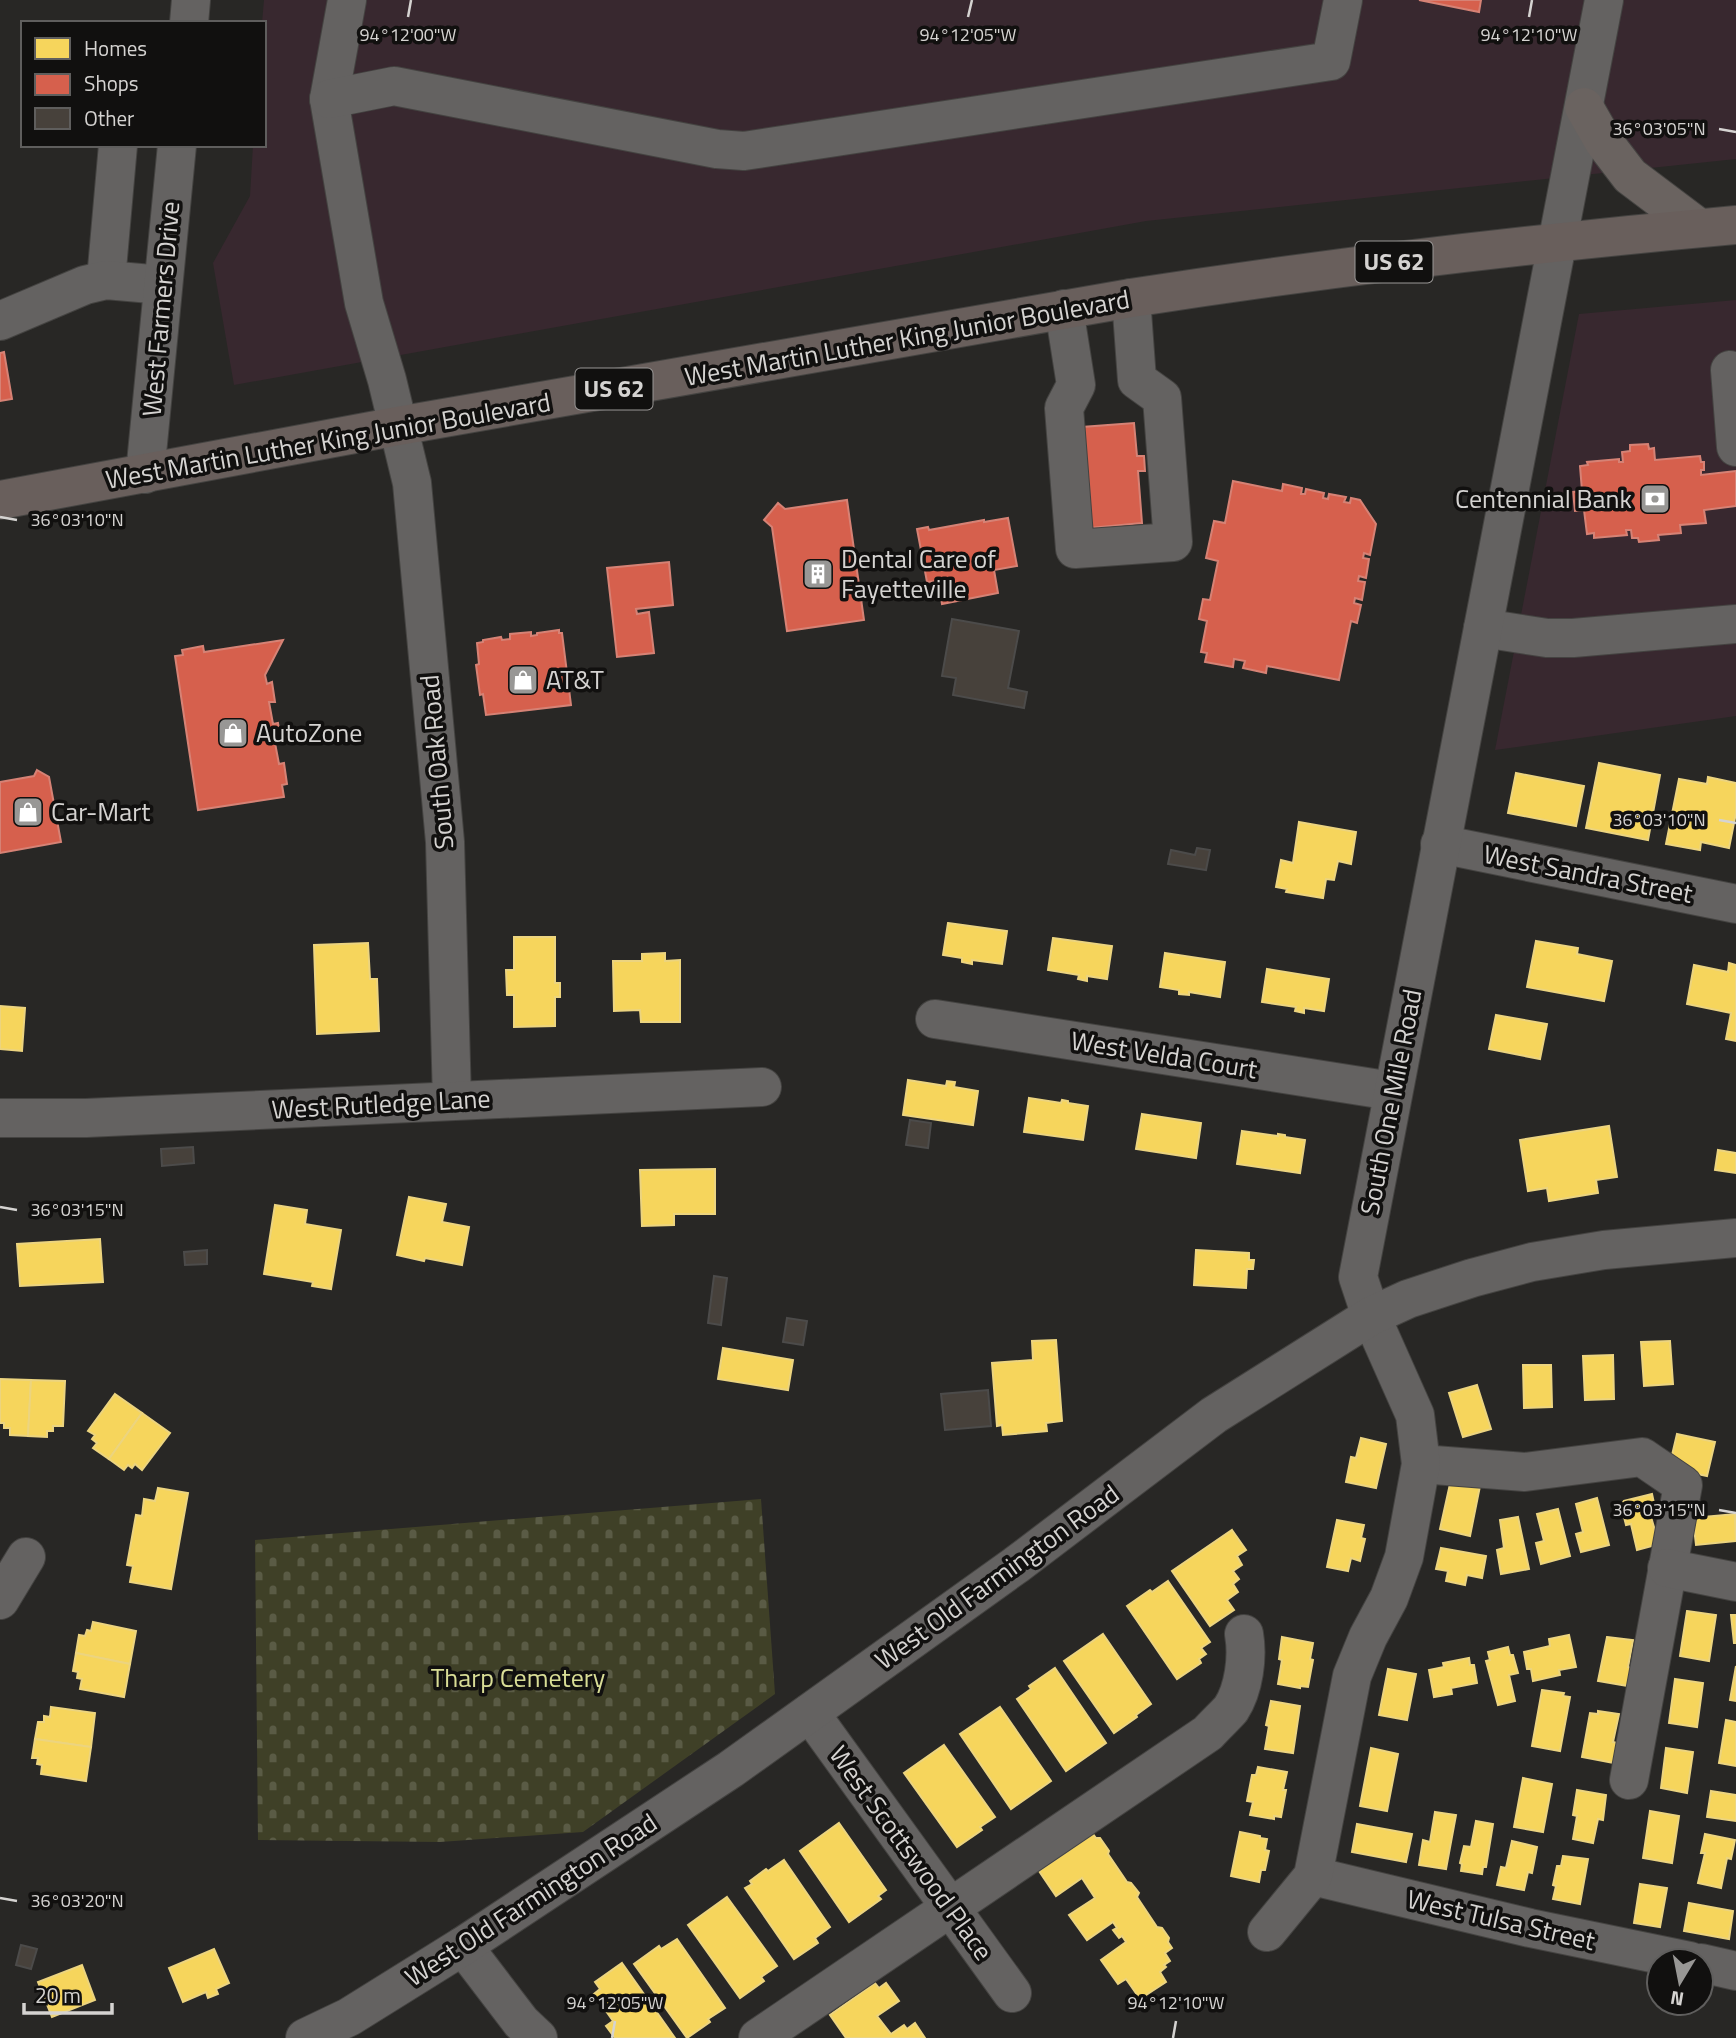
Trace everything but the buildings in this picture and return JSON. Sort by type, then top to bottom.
[{"type":"highway","name":"West Martin Luther King Junior Boulevard","points":[[0,500],[398,426],[1131,298],[1560,241],[1736,225]]},
{"type":"main road","points":[[1584,107],[1604,142],[1630,176],[1699,228]]},
{"type":"street","points":[[189,21],[191,0]]},
{"type":"street","points":[[347,0],[329,99],[394,86],[717,149],[744,151],[1331,61],[1343,0]]},
{"type":"street","name":"South One Mile Road","points":[[1267,1932],[1313,1876],[1352,1676],[1368,1637],[1389,1598],[1404,1557],[1421,1464],[1415,1415],[1371,1316],[1358,1277],[1440,844],[1560,241],[1604,0]]},
{"type":"street","name":"South Oak Road","points":[[329,99],[364,303],[387,380],[412,484],[443,809],[452,1100]]},
{"type":"street","points":[[106,280],[118,147]]},
{"type":"street","name":"West Farmers Drive","points":[[145,474],[177,147]]},
{"type":"street","points":[[0,321],[85,285],[106,280],[163,285]]},
{"type":"street","points":[[1065,309],[1076,385],[1063,408],[1074,549],[1173,542],[1162,398],[1138,380],[1131,298]]},
{"type":"street","points":[[1730,370],[1736,447]]},
{"type":"street","points":[[1483,628],[1547,638],[1573,638],[1736,624]]},
{"type":"street","name":"West Sandra Street","points":[[1440,844],[1736,904]]},
{"type":"street","name":"West Velda Court","points":[[935,1019],[1392,1091]]},
{"type":"street","name":"West Rutledge Lane","points":[[0,1118],[86,1118],[762,1087]]},
{"type":"street","name":"West Old Farmington Road","points":[[305,2038],[349,2017],[463,1946],[731,1769],[1016,1565],[1214,1415],[1371,1316],[1408,1299],[1532,1262],[1604,1250],[1736,1238]]},
{"type":"street","points":[[1421,1464],[1525,1472],[1642,1457],[1683,1485],[1629,1780]]},
{"type":"street","points":[[0,1600],[26,1558]]},
{"type":"street","points":[[1668,1568],[1736,1582]]},
{"type":"street","points":[[758,2038],[1208,1733],[1231,1709],[1240,1691],[1247,1647],[1244,1634]]},
{"type":"street","name":"West Scottswood Place","points":[[810,1713],[1012,1993]]},
{"type":"street","name":"West Tulsa Street","points":[[1313,1876],[1530,1928],[1645,1952]]},
{"type":"street","points":[[463,1946],[521,2022],[538,2038]]},
{"type":"street","points":[[1715,1966],[1736,1971]]},
{"type":"shaded area","points":[[264,0],[1736,0],[1736,159],[1146,221],[234,385],[213,263],[250,196],[253,147],[266,147],[266,21],[262,21]]},
{"type":"shaded area","points":[[1736,300],[1736,716],[1495,750],[1579,314]]},
{"type":"green space","name":"Tharp Cemetery","points":[[761,1499],[775,1694],[583,1832],[440,1842],[258,1840],[255,1540]]},
{"type":"place","name":"Centennial Bank","points":[[1655,499]]},
{"type":"place","name":"Dental Care of Fayetteville","points":[[818,574]]},
{"type":"place","name":"AT&T","points":[[523,680]]},
{"type":"place","name":"AutoZone","points":[[233,733]]},
{"type":"place","name":"Car-Mart","points":[[28,812]]}]
